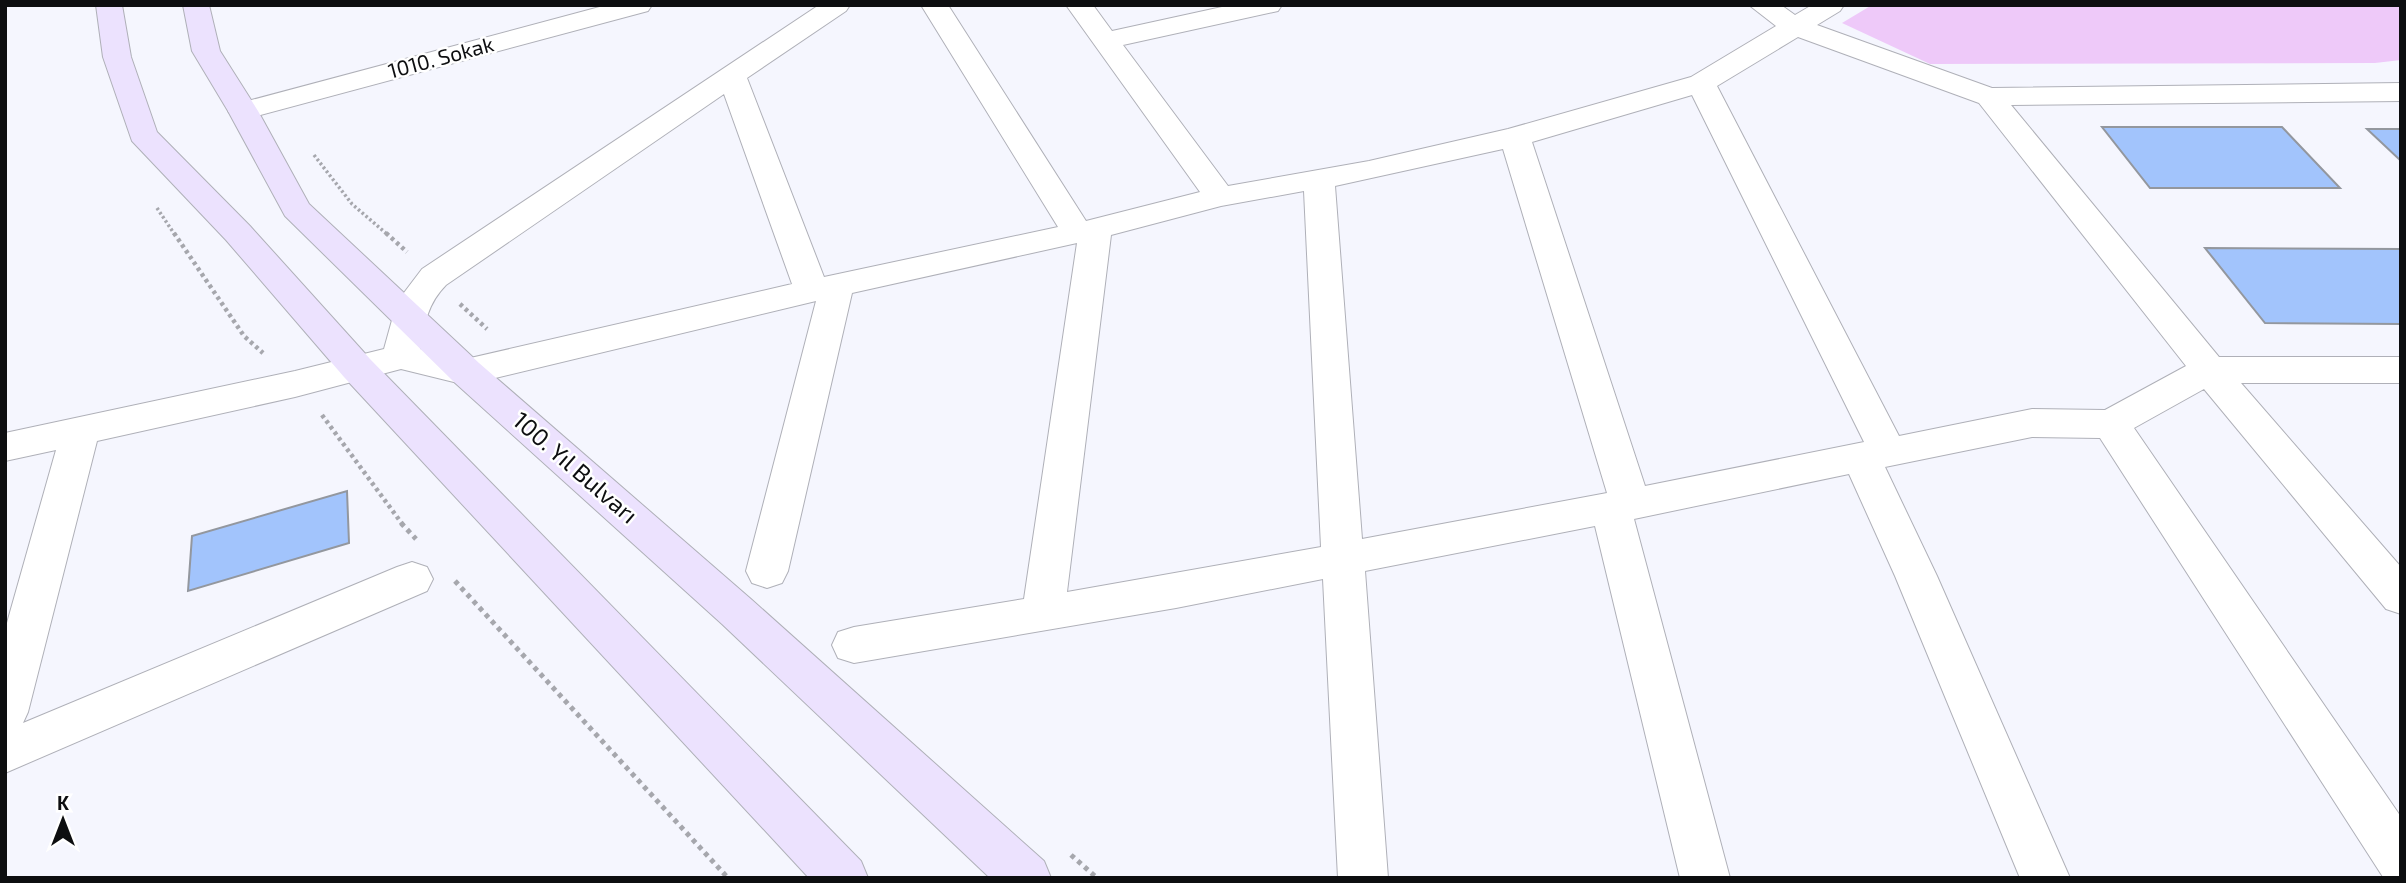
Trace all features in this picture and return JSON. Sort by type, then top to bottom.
[{"type":"main road","points":[[109,5],[117,57],[143,135],[238,233],[356,368],[843,878]]},
{"type":"main road","name":"100. Yıl Bulvarı","points":[[196,5],[206,51],[258,107],[296,209],[466,372],[737,612],[1026,878]]},
{"type":"street","name":"1010. Sokak","points":[[258,107],[639,5]]},
{"type":"street","points":[[401,357],[407,316],[427,283],[434,277],[733,78],[837,5]]},
{"type":"street","points":[[934,5],[1086,231],[1091,276],[1043,613]]},
{"type":"street","points":[[1079,5],[1220,197]]},
{"type":"street","points":[[1105,41],[1269,5]]},
{"type":"street","points":[[1762,5],[1794,26],[1989,97],[2401,92]]},
{"type":"street","points":[[5,447],[401,357],[466,372],[521,361],[824,288],[1086,231],[1220,197],[1515,137],[1701,83],[1831,5]]},
{"type":"street","points":[[733,78],[824,288],[767,571]]},
{"type":"street","points":[[1701,83],[1874,454],[1916,576],[2045,878]]},
{"type":"street","points":[[1989,97],[2208,370],[2401,597]]},
{"type":"street","points":[[1515,137],[1621,505],[1705,878]]},
{"type":"street","points":[[1319,179],[1363,878]]},
{"type":"street","points":[[854,645],[1176,591],[2032,423],[2111,424],[2208,370],[2401,370]]},
{"type":"street","points":[[2111,424],[2401,860]]},
{"type":"street","points":[[5,712],[80,432]]},
{"type":"street","points":[[5,752],[426,565]]},
{"type":"path","points":[[258,107],[352,204],[434,277],[521,361]]},
{"type":"path","points":[[316,406],[426,565],[728,878]]},
{"type":"path","points":[[1065,850],[1097,878]]},
{"type":"shaded area","points":[[1872,5],[2401,5],[2401,60],[2375,63],[1930,64],[1842,23]]},
{"type":"building","points":[[2102,127],[2282,127],[2340,188],[2150,188]]},
{"type":"building","points":[[2367,129],[2401,129],[2401,161]]},
{"type":"building","points":[[2205,248],[2401,249],[2401,324],[2265,323]]},
{"type":"building","points":[[347,491],[349,543],[188,591],[192,536]]}]
